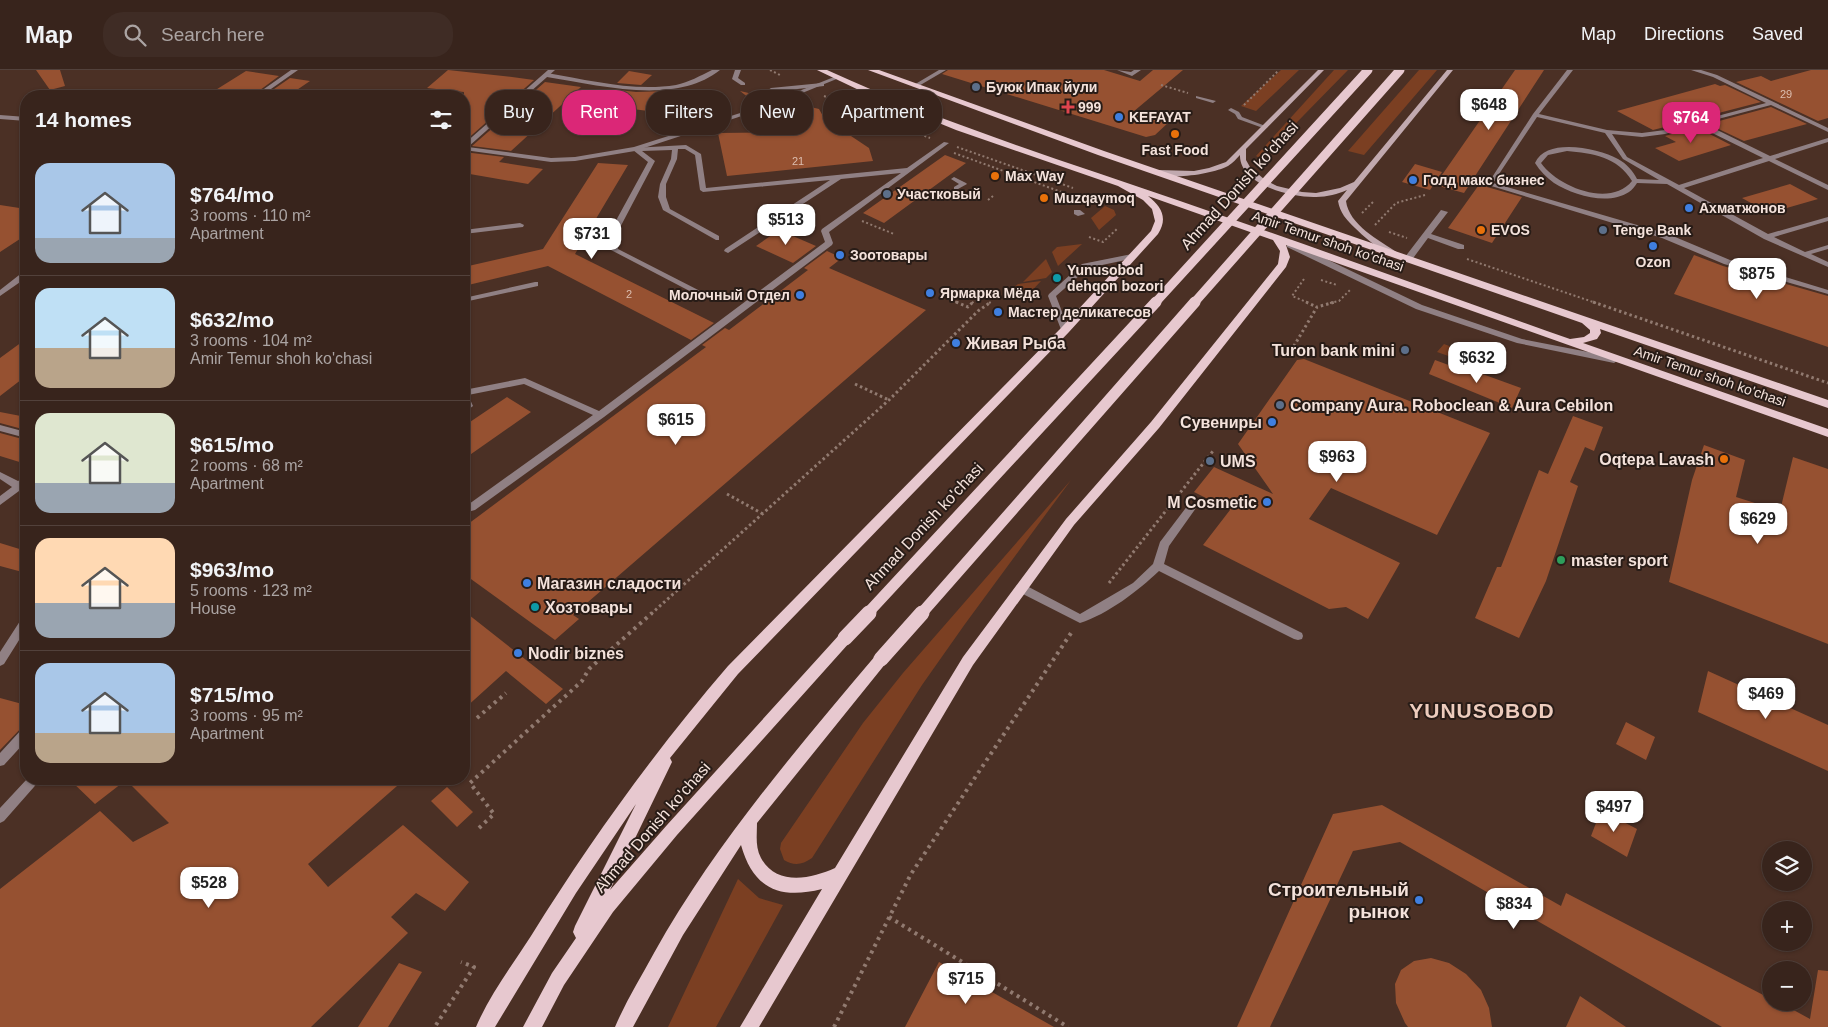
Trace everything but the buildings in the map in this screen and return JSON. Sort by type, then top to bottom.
[{"type":"main road","name":"Amir Temur shoh ko'chasi","points":[[821,70],[836,78],[960,128],[1828,433]]},
{"type":"main road","name":"Amir Temur shoh ko'chasi","points":[[872,70],[1157,172],[1828,404]]},
{"type":"main road","name":"Ahmad Donish ko'chasi","points":[[532,1027],[558,978],[597,920],[640,866],[845,638],[1210,245],[1368,70]]},
{"type":"main road","points":[[624,1027],[667,944],[713,871],[749,823],[881,659],[1400,70]]},
{"type":"main road","points":[[485,1027],[562,899],[682,728],[733,670],[1065,330],[1158,229],[1160,217],[1157,209],[1150,202],[1121,184]]},
{"type":"main road","points":[[749,1027],[968,661],[1070,522],[1155,426],[1284,266],[1286,252],[1276,238]]},
{"type":"main road","points":[[1568,342],[1587,341],[1593,338],[1595,334],[1594,329],[1583,320]]},
{"type":"main road","points":[[523,1027],[558,978],[682,728]]},
{"type":"main road","points":[[749,823],[748,841],[752,856],[760,870],[772,881],[782,886],[802,887],[821,883],[842,873]]},
{"type":"street","points":[[266,90],[295,70]]},
{"type":"street","points":[[470,143],[552,70]]},
{"type":"street","points":[[547,75],[642,88],[678,86],[693,82],[717,70]]},
{"type":"street","points":[[738,70],[735,79],[742,84]]},
{"type":"street","points":[[915,86],[943,70]]},
{"type":"street","points":[[1120,70],[1132,74],[1138,70]]},
{"type":"street","name":"Ahmad Donish ko'chasi","points":[[1157,172],[1182,174],[1214,170],[1228,163],[1244,150],[1321,70]]},
{"type":"street","points":[[1395,255],[1349,220],[1343,210],[1342,201],[1450,70]]},
{"type":"street","points":[[1570,70],[1536,115],[1491,182],[1665,236],[1727,262],[1828,292]]},
{"type":"street","points":[[1694,70],[1716,73],[1828,130]]},
{"type":"street","points":[[771,90],[806,88],[822,85],[836,78]]},
{"type":"street","points":[[635,149],[761,108],[806,88]]},
{"type":"street","points":[[1198,96],[1213,101]]},
{"type":"street","points":[[1536,115],[1607,132],[1642,136],[1665,132],[1772,103]]},
{"type":"street","points":[[1234,112],[1240,118],[1265,127]]},
{"type":"street","points":[[0,118],[20,118]]},
{"type":"street","points":[[1696,123],[1828,188]]},
{"type":"street","points":[[1607,132],[1625,158],[1767,237],[1828,265]]},
{"type":"street","points":[[1677,188],[1828,140]]},
{"type":"street","points":[[470,508],[601,415],[829,243],[825,231],[943,145]]},
{"type":"street","points":[[470,149],[551,160],[575,159],[635,149],[686,147],[698,154],[703,190],[908,170]]},
{"type":"street","points":[[675,148],[674,159],[663,184],[662,197],[667,210],[716,238]]},
{"type":"street","points":[[635,149],[652,161],[610,237],[615,250],[703,296]]},
{"type":"street","points":[[1567,149],[1583,150],[1615,160],[1632,173],[1635,181],[1632,188],[1624,193],[1594,194],[1560,185],[1541,171],[1538,163],[1540,156],[1548,152],[1567,149]]},
{"type":"street","points":[[1244,150],[1242,160],[1248,170],[1260,180],[1278,189],[1303,194],[1327,193],[1345,189],[1357,182]]},
{"type":"street","points":[[728,251],[840,177]]},
{"type":"street","points":[[954,179],[964,184],[956,188]]},
{"type":"street","points":[[1635,181],[1668,182]]},
{"type":"street","points":[[1408,259],[1444,212]]},
{"type":"street","points":[[1767,237],[1828,218]]},
{"type":"street","points":[[470,231],[520,225]]},
{"type":"street","points":[[1427,235],[1461,247]]},
{"type":"street","points":[[1276,238],[1419,306],[1520,341],[1627,362]]},
{"type":"street","points":[[1805,254],[1828,247]]},
{"type":"street","points":[[1065,330],[1052,296],[1085,266],[1132,256]]},
{"type":"street","points":[[0,294],[20,279]]},
{"type":"street","points":[[470,299],[535,284]]},
{"type":"street","points":[[470,394],[526,381],[601,415]]},
{"type":"street","points":[[0,428],[20,433]]},
{"type":"street","points":[[0,475],[20,484]]},
{"type":"street","points":[[0,501],[20,488]]},
{"type":"street","points":[[1022,588],[1080,619],[1137,586],[1158,566],[1164,546],[1191,508]]},
{"type":"street","points":[[1158,566],[1298,636]]},
{"type":"street","points":[[0,661],[20,630]]},
{"type":"street","points":[[0,761],[20,739]]},
{"type":"street","points":[[0,817],[29,785]]},
{"type":"path","points":[[770,70],[806,88],[1018,177],[1067,194]]},
{"type":"path","points":[[1234,112],[1279,70]]},
{"type":"path","points":[[1161,84],[1198,96]]},
{"type":"path","points":[[943,145],[1073,188]]},
{"type":"path","points":[[1014,180],[1018,177]]},
{"type":"path","points":[[1374,227],[1396,203],[1425,195]]},
{"type":"path","points":[[988,200],[993,196]]},
{"type":"path","points":[[1360,215],[1374,201]]},
{"type":"path","points":[[846,215],[894,234]]},
{"type":"path","points":[[1089,236],[1103,242],[1118,228]]},
{"type":"path","points":[[1383,230],[1421,243]]},
{"type":"path","points":[[1465,259],[1828,383]]},
{"type":"path","points":[[1304,279],[1292,296],[1317,307],[1339,301],[1350,290]]},
{"type":"path","points":[[951,300],[968,307],[979,297]]},
{"type":"path","points":[[479,828],[494,814],[470,783],[582,681],[589,669],[888,400],[978,311],[991,302]]},
{"type":"path","points":[[1291,350],[1317,307]]},
{"type":"path","points":[[855,384],[888,400]]},
{"type":"path","points":[[1104,588],[1213,451]]},
{"type":"path","points":[[727,494],[763,514]]},
{"type":"path","points":[[834,1027],[911,874],[1080,619]]},
{"type":"path","points":[[477,718],[506,693]]},
{"type":"path","points":[[889,917],[1068,1027]]},
{"type":"path","points":[[436,1025],[474,967],[461,962]]},
{"type":"shaded area","points":[[1281,70],[1299,70],[1256,111],[1241,106]]},
{"type":"shaded area","points":[[1334,70],[1348,70],[1261,159],[1256,156]]},
{"type":"shaded area","points":[[1419,70],[1437,70],[1364,155],[1348,151]]},
{"type":"shaded area","points":[[1105,206],[1114,210],[1116,215],[1099,230],[1091,218]]},
{"type":"shaded area","points":[[1082,244],[1058,266],[1052,252],[1057,247]]},
{"type":"shaded area","points":[[1046,259],[1052,272],[1046,278],[1023,282]]},
{"type":"shaded area","points":[[1041,281],[1026,294],[1014,292],[1013,288],[1018,284]]},
{"type":"shaded area","points":[[1444,344],[1481,358],[1477,366],[1437,352]]},
{"type":"shaded area","points":[[1071,480],[922,685],[812,858],[798,864],[784,860],[780,849],[781,843],[863,723],[903,673]]},
{"type":"shaded area","points":[[738,879],[759,898],[783,905],[716,1027],[668,1027]]},
{"type":"place","name":"Буюк Ипак йули","points":[[976,87]]},
{"type":"place","name":"999","points":[[1068,107]]},
{"type":"place","name":"KEFAYAT","points":[[1119,117]]},
{"type":"place","name":"Fast Food","points":[[1175,134]]},
{"type":"place","name":"Max Way","points":[[995,176]]},
{"type":"place","name":"Голд макс бизнес","points":[[1413,180]]},
{"type":"place","name":"Участковый","points":[[887,194]]},
{"type":"place","name":"Muzqaymoq","points":[[1044,198]]},
{"type":"place","name":"Ахматжонов","points":[[1689,208]]},
{"type":"place","name":"EVOS","points":[[1481,230]]},
{"type":"place","name":"Tenge Bank","points":[[1603,230]]},
{"type":"place","name":"Ozon","points":[[1653,246]]},
{"type":"place","name":"Зоотовары","points":[[840,255]]},
{"type":"place","name":"Yunusobod dehqon bozori","points":[[1057,278]]},
{"type":"place","name":"Ярмарка Мёда","points":[[930,293]]},
{"type":"place","name":"Молочный Отдел","points":[[800,295]]},
{"type":"place","name":"Мастер деликатесов","points":[[998,312]]},
{"type":"place","name":"Живая Рыба","points":[[956,343]]},
{"type":"place","name":"Turon bank mini","points":[[1405,350]]},
{"type":"place","name":"Company Aura. Roboclean & Aura Cebilon","points":[[1280,405]]},
{"type":"place","name":"Сувениры","points":[[1272,422]]},
{"type":"place","name":"Oqtepa Lavash","points":[[1724,459]]},
{"type":"place","name":"UMS","points":[[1210,461]]},
{"type":"place","name":"M Cosmetic","points":[[1267,502]]},
{"type":"place","name":"master sport","points":[[1561,560]]},
{"type":"place","name":"Магазин сладости","points":[[527,583]]},
{"type":"place","name":"Хозтовары","points":[[535,607]]},
{"type":"place","name":"Nodir biznes","points":[[518,653]]},
{"type":"place","name":"Строительный рынок","points":[[1419,900]]},
{"type":"district","name":"YUNUSOBOD","points":[[1482,711]]}]
